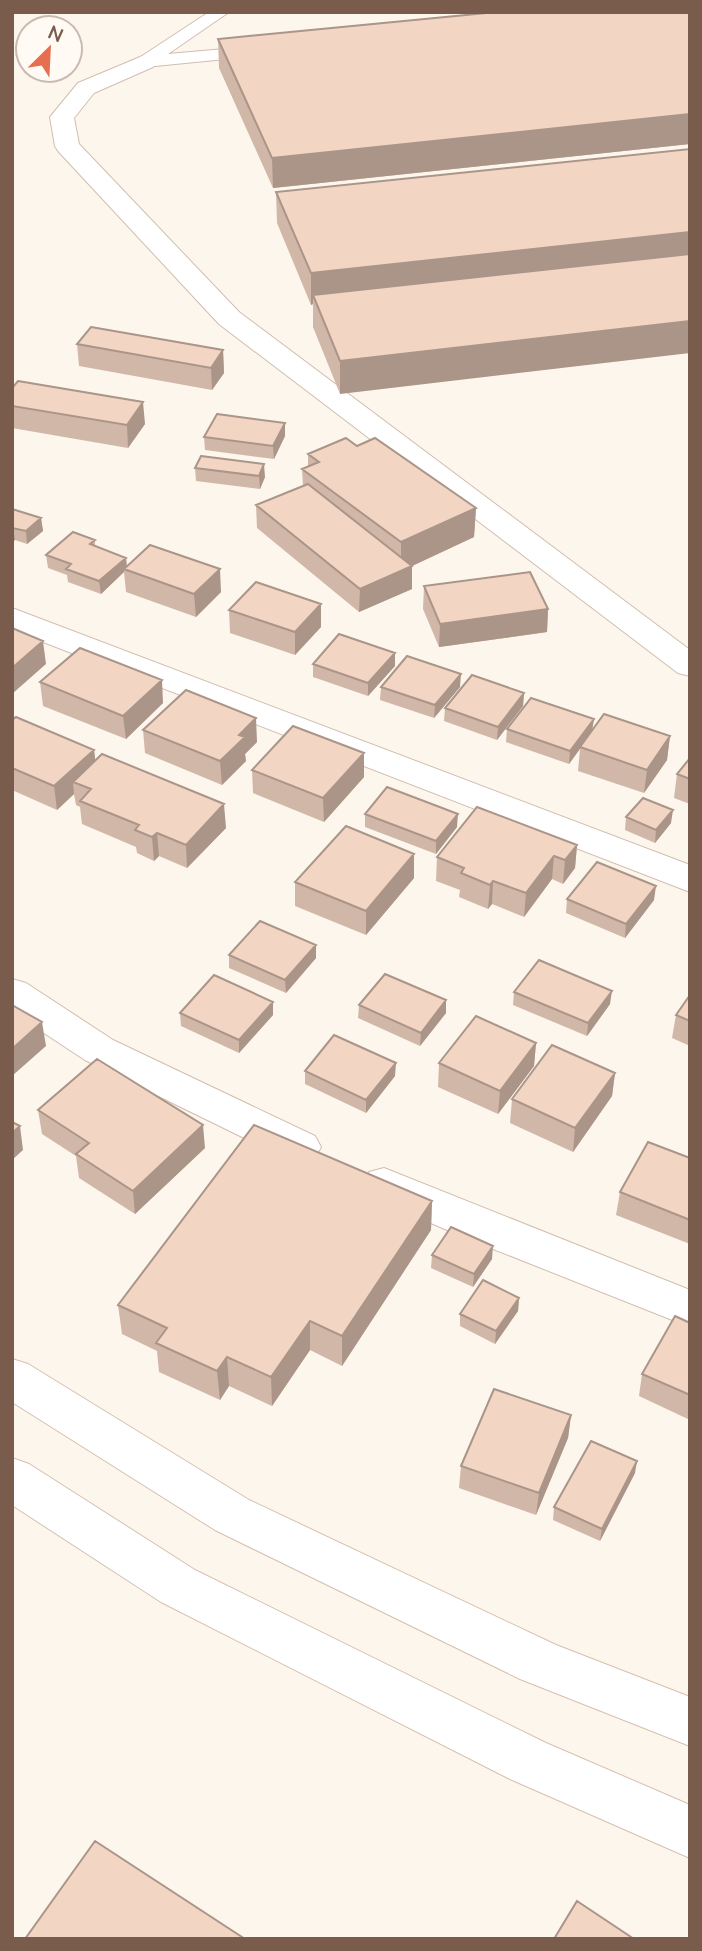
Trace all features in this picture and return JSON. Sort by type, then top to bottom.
[{"type":"street","points":[[145,62],[86,88],[62,117],[67,146],[229,318],[690,666]]},
{"type":"street","points":[[12,618],[690,879]]},
{"type":"street","points":[[12,993],[99,1050],[252,1126],[478,1225],[690,1310]]},
{"type":"street","points":[[12,1377],[232,1515],[538,1661],[690,1722]]},
{"type":"street","points":[[12,1479],[178,1586],[528,1761],[690,1832]]},
{"type":"lane","points":[[145,62],[221,12]]},
{"type":"lane","points":[[145,62],[281,49]]},
{"type":"building","points":[[497,12],[690,12],[690,114],[272,158],[218,39]]},
{"type":"building","points":[[690,149],[690,232],[311,273],[276,192]]},
{"type":"building","points":[[690,254],[690,321],[340,361],[313,295]]},
{"type":"building","points":[[91,327],[223,350],[211,368],[77,344]]},
{"type":"building","points":[[18,381],[143,402],[127,425],[12,406],[12,388]]},
{"type":"building","points":[[217,414],[285,423],[273,446],[204,437]]},
{"type":"building","points":[[346,438],[357,446],[375,438],[476,508],[401,542],[302,469],[319,462],[308,454]]},
{"type":"building","points":[[201,456],[264,464],[259,476],[195,468]]},
{"type":"building","points":[[308,484],[412,566],[360,589],[256,505]]},
{"type":"building","points":[[12,509],[41,518],[26,531],[12,528]]},
{"type":"building","points":[[73,532],[95,540],[90,544],[126,558],[99,581],[66,569],[71,564],[46,555]]},
{"type":"building","points":[[150,545],[220,569],[194,594],[124,569]]},
{"type":"building","points":[[530,572],[548,609],[440,624],[424,586]]},
{"type":"building","points":[[256,582],[321,604],[295,632],[229,610]]},
{"type":"building","points":[[12,628],[43,641],[12,668]]},
{"type":"building","points":[[339,634],[395,653],[368,683],[313,664]]},
{"type":"building","points":[[80,648],[162,680],[123,716],[40,682]]},
{"type":"building","points":[[407,656],[461,674],[435,705],[381,687]]},
{"type":"building","points":[[472,675],[524,693],[498,727],[445,708]]},
{"type":"building","points":[[186,690],[256,718],[239,735],[245,737],[220,761],[143,730]]},
{"type":"building","points":[[531,698],[594,719],[570,751],[507,729]]},
{"type":"building","points":[[604,714],[670,736],[647,770],[580,747]]},
{"type":"building","points":[[16,717],[94,750],[54,786],[12,768],[12,720]]},
{"type":"building","points":[[293,726],[364,753],[323,798],[252,770]]},
{"type":"building","points":[[102,754],[224,804],[186,845],[157,833],[152,837],[135,830],[139,825],[80,801],[91,789],[73,782]]},
{"type":"building","points":[[690,758],[690,779],[677,774]]},
{"type":"building","points":[[387,787],[458,814],[436,841],[365,814]]},
{"type":"building","points":[[643,798],[673,810],[656,830],[626,817]]},
{"type":"building","points":[[477,807],[577,845],[565,860],[554,856],[526,893],[493,881],[490,885],[461,873],[464,868],[437,857]]},
{"type":"building","points":[[346,826],[414,854],[366,911],[295,882]]},
{"type":"building","points":[[597,862],[656,886],[626,924],[567,899]]},
{"type":"building","points":[[260,921],[316,945],[285,980],[229,955]]},
{"type":"building","points":[[539,960],[612,991],[588,1023],[514,992]]},
{"type":"building","points":[[385,974],[446,1000],[421,1033],[359,1005]]},
{"type":"building","points":[[214,975],[273,1002],[239,1040],[180,1013]]},
{"type":"building","points":[[690,995],[690,1021],[676,1015]]},
{"type":"building","points":[[12,1005],[42,1022],[12,1049]]},
{"type":"building","points":[[476,1016],[536,1043],[500,1091],[439,1063]]},
{"type":"building","points":[[334,1035],[396,1063],[366,1100],[305,1071]]},
{"type":"building","points":[[552,1045],[615,1073],[575,1128],[512,1099]]},
{"type":"building","points":[[97,1059],[203,1125],[133,1191],[76,1154],[89,1143],[38,1110]]},
{"type":"building","points":[[12,1122],[20,1126],[12,1133]]},
{"type":"building","points":[[254,1125],[432,1201],[342,1336],[310,1321],[271,1377],[227,1357],[217,1371],[156,1343],[167,1328],[118,1305]]},
{"type":"building","points":[[648,1142],[690,1158],[690,1220],[620,1192]]},
{"type":"building","points":[[451,1227],[493,1246],[474,1274],[432,1255]]},
{"type":"building","points":[[483,1280],[519,1298],[496,1331],[460,1314]]},
{"type":"building","points":[[675,1316],[690,1323],[690,1395],[642,1374]]},
{"type":"building","points":[[494,1389],[571,1415],[539,1493],[461,1466]]},
{"type":"building","points":[[591,1441],[637,1461],[602,1529],[554,1507]]},
{"type":"building","points":[[95,1841],[245,1939],[25,1939]]},
{"type":"building","points":[[577,1901],[634,1939],[554,1939]]}]
